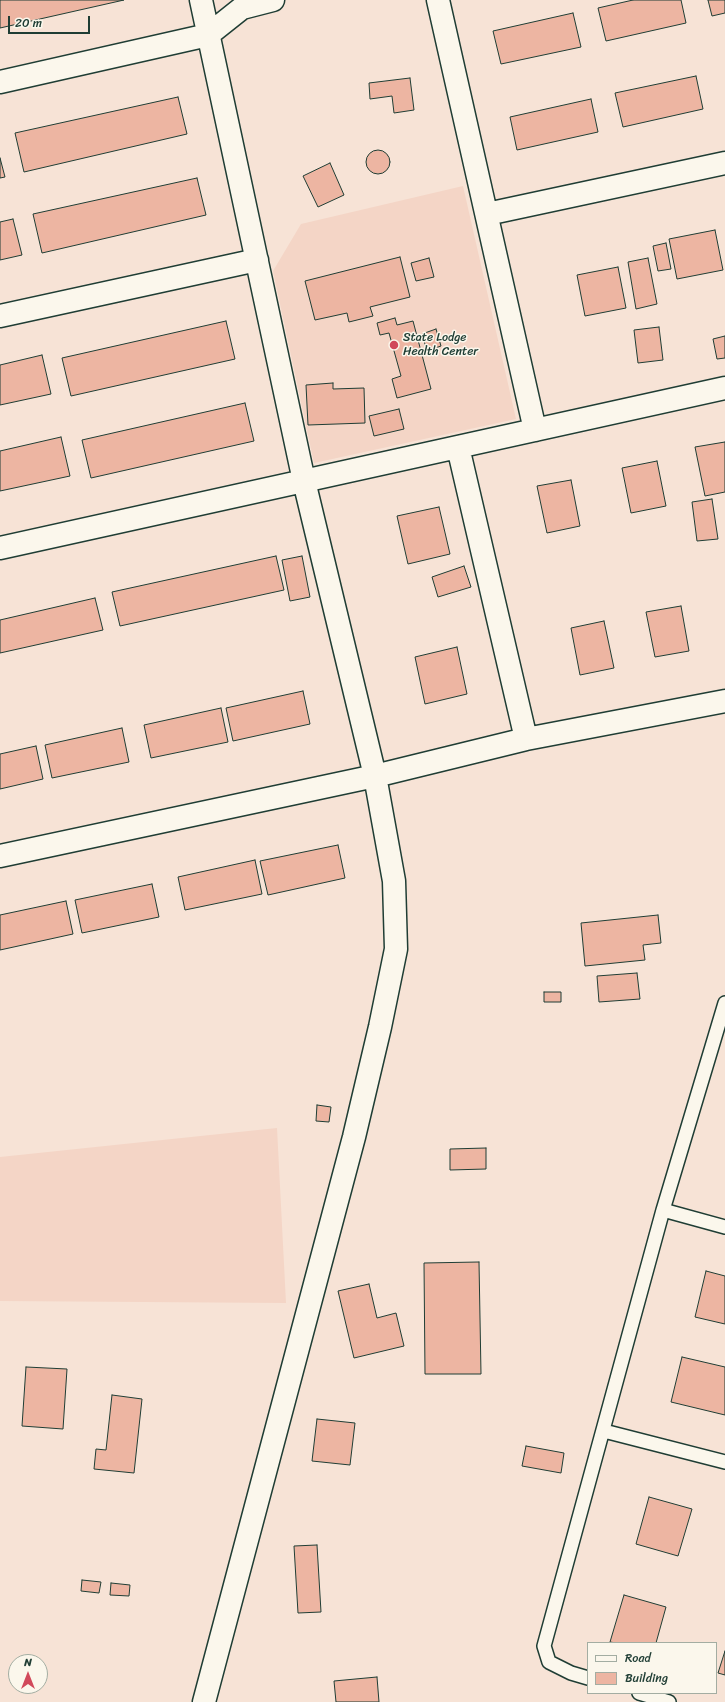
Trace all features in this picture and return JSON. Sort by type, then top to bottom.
[{"type":"street","points":[[201,0],[304,481],[375,776],[394,881],[396,949],[380,1027],[354,1136],[204,1702]]},
{"type":"street","points":[[0,82],[208,35],[242,8],[273,0]]},
{"type":"street","points":[[438,0],[535,430]]},
{"type":"street","points":[[487,214],[725,163]]},
{"type":"street","points":[[0,316],[257,260]]},
{"type":"street","points":[[0,548],[725,388]]},
{"type":"street","points":[[458,447],[526,739]]},
{"type":"street","points":[[0,856],[375,776],[526,739],[725,701]]},
{"type":"lane","points":[[587,1678],[571,1673],[549,1662],[544,1646],[604,1431],[663,1210],[725,1003]]},
{"type":"lane","points":[[663,1210],[725,1227]]},
{"type":"lane","points":[[604,1431],[725,1462]]},
{"type":"lane","points":[[642,1694],[669,1702]]},
{"type":"shaded area","name":"State Lodge Health Center","points":[[463,186],[516,419],[314,463],[273,271],[301,224]]},
{"type":"shaded area","points":[[277,1128],[286,1303],[0,1301],[0,1157]]},
{"type":"building","points":[[0,0],[124,0],[0,28]]},
{"type":"building","points":[[633,0],[681,0],[686,23],[606,41],[598,8]]},
{"type":"building","points":[[708,0],[725,0],[725,13],[712,16]]},
{"type":"building","points":[[573,13],[581,47],[501,64],[493,31]]},
{"type":"building","points":[[696,76],[703,109],[623,127],[615,93]]},
{"type":"building","points":[[410,78],[414,110],[394,113],[392,96],[370,99],[369,83]]},
{"type":"building","points":[[178,97],[187,134],[24,172],[15,133]]},
{"type":"building","points":[[591,99],[598,132],[517,150],[510,117]]},
{"type":"building","points":[[378,150],[387,153],[390,162],[387,171],[378,174],[369,171],[366,162],[369,153]]},
{"type":"building","points":[[0,158],[5,177],[0,178]]},
{"type":"building","points":[[330,163],[344,195],[318,207],[303,176]]},
{"type":"building","points":[[197,178],[206,215],[42,253],[33,214]]},
{"type":"building","points":[[13,219],[22,255],[0,260],[0,222]]},
{"type":"building","points":[[715,230],[723,270],[677,279],[669,239]]},
{"type":"building","points":[[666,243],[671,269],[658,271],[653,246]]},
{"type":"building","points":[[400,257],[410,297],[370,307],[373,316],[349,322],[347,313],[315,320],[305,281]]},
{"type":"building","points":[[429,258],[434,277],[416,281],[411,263]]},
{"type":"building","points":[[648,258],[657,304],[636,309],[628,262]]},
{"type":"building","points":[[618,267],[626,308],[585,316],[577,275]]},
{"type":"building","points":[[395,318],[397,325],[413,321],[431,389],[397,398],[392,379],[401,376],[389,333],[380,335],[377,323]]},
{"type":"building","points":[[226,321],[235,359],[71,396],[62,358]]},
{"type":"building","points":[[659,327],[663,360],[638,363],[634,330]]},
{"type":"building","points":[[436,329],[441,346],[427,351],[422,334]]},
{"type":"building","points":[[725,336],[725,358],[717,359],[713,339]]},
{"type":"building","points":[[42,355],[51,394],[0,405],[0,365]]},
{"type":"building","points":[[333,383],[333,389],[364,388],[365,423],[308,425],[306,385]]},
{"type":"building","points":[[245,403],[254,441],[91,478],[82,440]]},
{"type":"building","points":[[399,409],[404,429],[374,436],[369,416]]},
{"type":"building","points":[[61,437],[70,476],[0,491],[0,451]]},
{"type":"building","points":[[725,442],[725,492],[705,496],[695,447]]},
{"type":"building","points":[[657,461],[666,506],[631,513],[622,468]]},
{"type":"building","points":[[571,480],[580,526],[547,533],[537,486]]},
{"type":"building","points":[[712,499],[718,539],[697,541],[692,502]]},
{"type":"building","points":[[439,507],[450,554],[408,564],[397,516]]},
{"type":"building","points":[[276,556],[284,590],[120,626],[112,592]]},
{"type":"building","points":[[302,556],[310,597],[290,601],[282,560]]},
{"type":"building","points":[[464,566],[471,587],[438,597],[432,577]]},
{"type":"building","points":[[95,598],[103,630],[0,653],[0,620]]},
{"type":"building","points":[[681,606],[689,651],[655,657],[646,612]]},
{"type":"building","points":[[604,621],[614,668],[580,675],[571,628]]},
{"type":"building","points":[[457,647],[467,694],[425,704],[415,657]]},
{"type":"building","points":[[303,691],[310,724],[233,741],[226,708]]},
{"type":"building","points":[[221,708],[228,742],[151,758],[144,725]]},
{"type":"building","points":[[122,728],[129,762],[52,778],[45,745]]},
{"type":"building","points":[[36,746],[43,779],[0,789],[0,754]]},
{"type":"building","points":[[338,845],[345,878],[268,895],[260,861]]},
{"type":"building","points":[[255,860],[262,894],[185,910],[178,877]]},
{"type":"building","points":[[152,884],[159,917],[82,933],[75,900]]},
{"type":"building","points":[[66,901],[73,934],[0,950],[0,915]]},
{"type":"building","points":[[658,915],[661,943],[643,945],[645,960],[585,966],[581,923]]},
{"type":"building","points":[[637,973],[640,999],[599,1002],[597,976]]},
{"type":"building","points":[[544,992],[561,992],[561,1002],[544,1002]]},
{"type":"building","points":[[317,1105],[331,1107],[329,1122],[316,1121]]},
{"type":"building","points":[[486,1148],[486,1169],[450,1170],[450,1149]]},
{"type":"building","points":[[479,1262],[481,1374],[425,1374],[424,1263]]},
{"type":"building","points":[[706,1271],[725,1276],[725,1324],[695,1317]]},
{"type":"building","points":[[369,1284],[377,1318],[396,1313],[404,1346],[354,1358],[338,1291]]},
{"type":"building","points":[[682,1357],[725,1367],[725,1415],[671,1402]]},
{"type":"building","points":[[26,1367],[67,1369],[63,1429],[22,1426]]},
{"type":"building","points":[[112,1395],[142,1399],[134,1473],[94,1469],[96,1449],[106,1450]]},
{"type":"building","points":[[317,1419],[355,1423],[350,1465],[312,1461]]},
{"type":"building","points":[[526,1446],[564,1453],[561,1473],[522,1466]]},
{"type":"building","points":[[649,1497],[692,1509],[678,1556],[636,1544]]},
{"type":"building","points":[[317,1545],[321,1612],[298,1613],[294,1546]]},
{"type":"building","points":[[82,1580],[101,1582],[99,1593],[81,1591]]},
{"type":"building","points":[[111,1583],[130,1585],[129,1596],[110,1595]]},
{"type":"building","points":[[624,1595],[666,1607],[656,1642],[610,1642]]},
{"type":"building","points":[[725,1651],[725,1675],[718,1673]]},
{"type":"building","points":[[377,1677],[379,1702],[336,1702],[334,1681]]},
{"type":"place","name":"State Lodge Health Center","points":[[394,345]]}]
